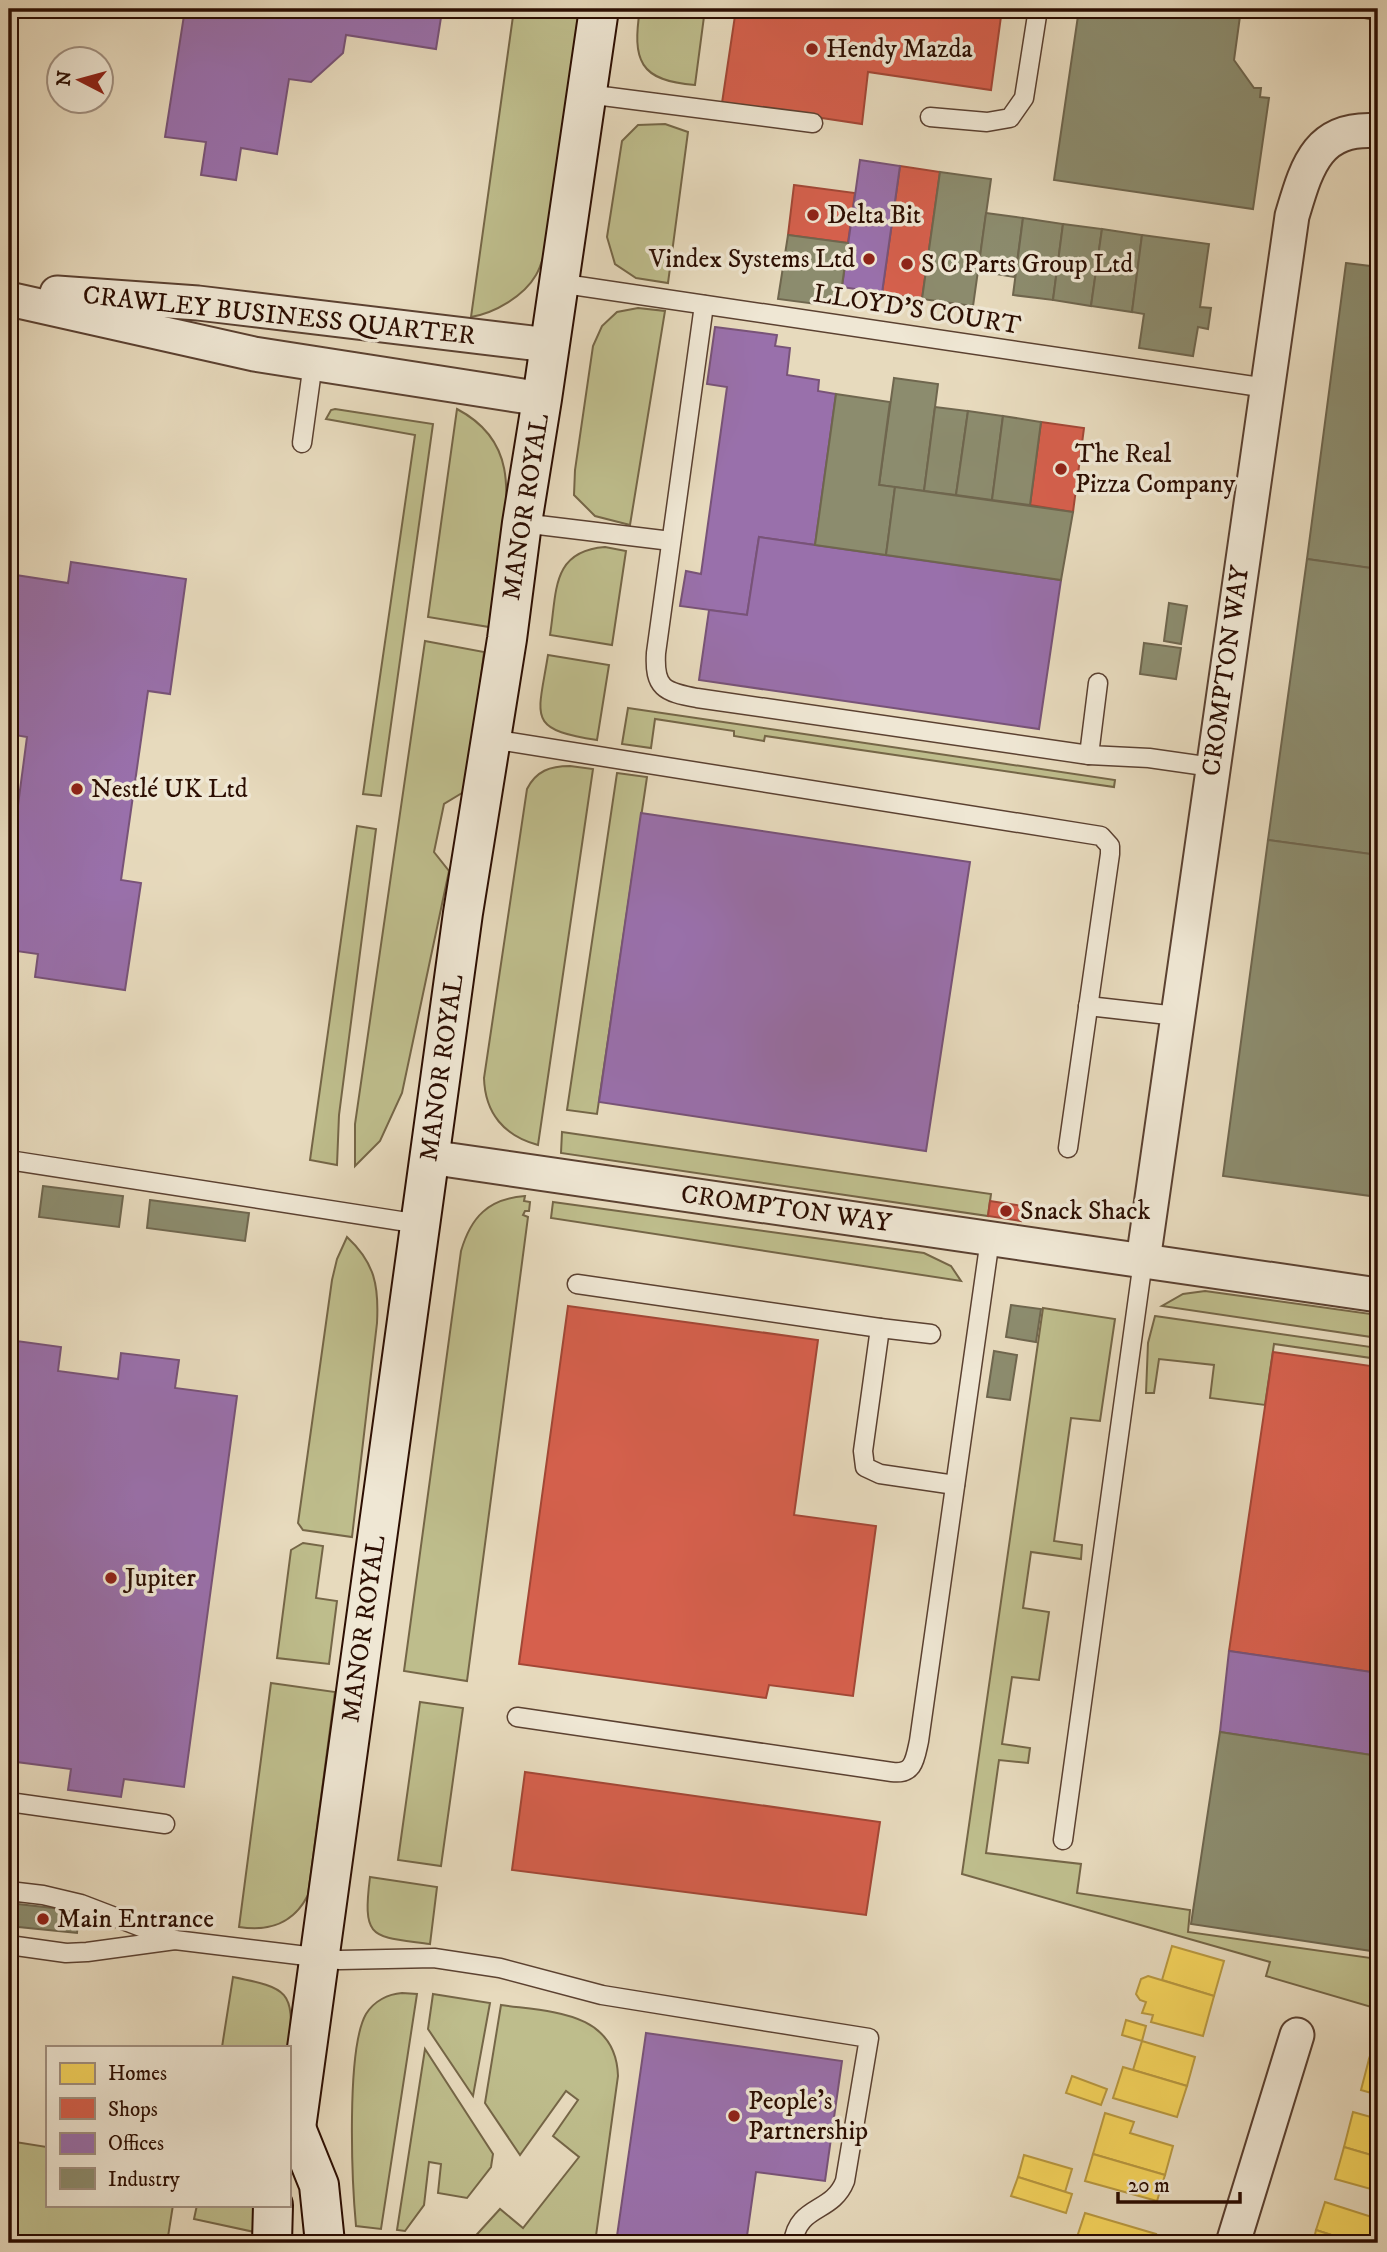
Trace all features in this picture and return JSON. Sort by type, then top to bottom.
[{"type":"street","name":"MANOR ROYAL","points":[[325,2243],[319,2185],[293,2137],[463,913],[599,9]]},
{"type":"street","name":"CROMPTON WAY","points":[[1143,1261],[1292,216],[1304,176],[1321,147],[1348,131],[1378,131]]},
{"type":"street","name":"CRAWLEY BUSINESS QUARTER","points":[[9,290],[188,302],[548,345]]},
{"type":"street","name":"CRAWLEY BUSINESS QUARTER","points":[[9,299],[216,347],[542,399]]},
{"type":"street","name":"CROMPTON WAY","points":[[429,1157],[1378,1295]]},
{"type":"street","points":[[1233,2243],[1297,2035]]},
{"type":"street","points":[[272,2243],[273,2206]]},
{"type":"lane","points":[[930,117],[987,122],[1010,118],[1024,98],[1028,84],[1038,9]]},
{"type":"lane","points":[[587,94],[813,123]]},
{"type":"lane","name":"LLOYD'S COURT","points":[[558,283],[1267,388]]},
{"type":"lane","points":[[705,305],[655,664],[656,676],[667,691],[697,698],[1089,755],[1149,758],[1212,766]]},
{"type":"lane","points":[[302,443],[313,363]]},
{"type":"lane","points":[[522,523],[671,541]]},
{"type":"lane","points":[[1089,755],[1098,683]]},
{"type":"lane","points":[[491,739],[1101,836],[1110,846],[1110,855],[1068,1148]]},
{"type":"lane","points":[[1088,1006],[1177,1016]]},
{"type":"lane","points":[[9,1160],[419,1224]]},
{"type":"lane","points":[[517,1717],[904,1773],[912,1766],[917,1751],[990,1238]]},
{"type":"lane","points":[[1063,1840],[1143,1261]]},
{"type":"lane","points":[[577,1284],[931,1334]]},
{"type":"lane","points":[[880,1328],[863,1451],[864,1467],[880,1474],[955,1485]]},
{"type":"lane","points":[[9,1802],[165,1824]]},
{"type":"lane","points":[[9,1891],[81,1904],[175,1940]]},
{"type":"lane","points":[[9,1945],[77,1953],[175,1940],[359,1961],[434,1958],[500,1968],[602,1995],[869,2038],[842,2190],[833,2200],[800,2221],[793,2243]]},
{"type":"shaded area","points":[[514,9],[582,9],[546,248],[541,265],[531,283],[516,296],[499,307],[471,317]]},
{"type":"shaded area","points":[[640,9],[705,9],[695,85],[662,79],[644,65],[637,42]]},
{"type":"shaded area","points":[[1323,9],[1378,9],[1378,21]]},
{"type":"shaded area","points":[[665,124],[688,132],[668,283],[636,278],[615,264],[607,237],[622,141],[638,125]]},
{"type":"shaded area","points":[[638,308],[665,311],[630,525],[595,516],[574,495],[575,470],[593,346],[602,326],[617,312]]},
{"type":"shaded area","points":[[457,409],[490,436],[499,451],[504,468],[506,506],[489,627],[428,617]]},
{"type":"shaded area","points":[[331,410],[433,424],[381,796],[363,794],[415,435],[326,419]]},
{"type":"shaded area","points":[[605,547],[626,551],[612,645],[550,635],[556,589],[566,565],[587,550]]},
{"type":"shaded area","points":[[425,641],[484,652],[467,790],[444,804],[434,852],[449,871],[402,1093],[380,1141],[355,1166],[355,1124]]},
{"type":"shaded area","points":[[548,655],[609,665],[597,740],[558,731],[542,717],[541,693]]},
{"type":"shaded area","points":[[628,708],[1115,780],[1114,787],[765,736],[764,741],[734,736],[734,731],[655,719],[651,748],[622,744]]},
{"type":"shaded area","points":[[570,766],[593,769],[538,1145],[515,1136],[499,1121],[488,1102],[484,1078],[527,789],[544,771]]},
{"type":"shaded area","points":[[617,773],[647,777],[597,1114],[567,1110]]},
{"type":"shaded area","points":[[357,826],[376,829],[339,1115],[337,1165],[310,1160]]},
{"type":"shaded area","points":[[562,1132],[991,1194],[988,1216],[561,1153]]},
{"type":"shaded area","points":[[525,1196],[524,1201],[530,1202],[529,1211],[525,1211],[523,1215],[528,1217],[467,1681],[404,1671],[461,1251],[470,1228],[483,1212],[501,1201]]},
{"type":"shaded area","points":[[553,1202],[924,1253],[951,1266],[961,1281],[551,1218]]},
{"type":"shaded area","points":[[347,1237],[369,1266],[376,1286],[377,1310],[352,1537],[303,1530],[298,1523],[332,1280],[337,1259]]},
{"type":"shaded area","points":[[1205,1291],[1378,1315],[1378,1338],[1162,1306],[1183,1294]]},
{"type":"shaded area","points":[[1043,1308],[1115,1319],[1100,1421],[1071,1418],[1054,1541],[1082,1545],[1081,1559],[1031,1552],[1023,1608],[1049,1612],[1039,1680],[1012,1677],[1002,1744],[1030,1748],[1028,1763],[999,1760],[986,1853],[1081,1864],[1077,1893],[1190,1910],[1188,1932],[1378,1959],[1378,2009],[1266,1976],[1270,1962],[962,1874]]},
{"type":"shaded area","points":[[1155,1316],[1378,1348],[1378,1359],[1274,1344],[1265,1405],[1210,1398],[1214,1365],[1159,1359],[1154,1393],[1146,1393],[1148,1343]]},
{"type":"shaded area","points":[[303,1543],[323,1546],[316,1598],[337,1601],[329,1664],[277,1658],[291,1550]]},
{"type":"shaded area","points":[[271,1683],[335,1692],[308,1895],[296,1913],[280,1923],[260,1928],[239,1927]]},
{"type":"shaded area","points":[[420,1702],[463,1708],[441,1866],[398,1860]]},
{"type":"shaded area","points":[[370,1877],[437,1887],[430,1944],[395,1939],[375,1932],[368,1913]]},
{"type":"shaded area","points":[[233,1977],[266,1985],[284,1995],[291,2014],[289,2046],[222,2046]]},
{"type":"shaded area","points":[[402,1993],[417,1994],[381,2229],[356,2226],[352,2117],[355,2056],[366,2014],[377,2002]]},
{"type":"shaded area","points":[[433,1994],[490,2003],[473,2096],[428,2029]]},
{"type":"shaded area","points":[[501,2005],[559,2013],[577,2019],[606,2038],[614,2055],[618,2076],[595,2243],[469,2243],[500,2209],[523,2228],[579,2157],[553,2136],[578,2100],[566,2091],[520,2155],[485,2103]]},
{"type":"shaded area","points":[[425,2049],[493,2154],[491,2167],[467,2198],[438,2193],[441,2164],[429,2162],[424,2205],[405,2231],[397,2230]]},
{"type":"shaded area","points":[[9,2141],[46,2147],[46,2206],[173,2206],[167,2243],[9,2243]]},
{"type":"shaded area","points":[[197,2206],[266,2206],[259,2233],[194,2219]]},
{"type":"building: Homes","points":[[1172,1946],[1224,1961],[1214,1996],[1162,1980]]},
{"type":"building: Homes","points":[[1148,1976],[1214,1996],[1203,2036],[1151,2022],[1153,2015],[1142,2013],[1146,2002],[1140,2000],[1136,1994],[1141,1979]]},
{"type":"building: Homes","points":[[1126,2020],[1146,2026],[1142,2041],[1122,2035]]},
{"type":"building: Homes","points":[[1378,2029],[1378,2062],[1369,2059]]},
{"type":"building: Homes","points":[[1142,2041],[1195,2057],[1187,2086],[1133,2070]]},
{"type":"building: Homes","points":[[1369,2059],[1378,2062],[1378,2095],[1361,2090]]},
{"type":"building: Homes","points":[[1123,2067],[1187,2086],[1177,2117],[1113,2098]]},
{"type":"building: Homes","points":[[1072,2076],[1107,2089],[1101,2105],[1066,2093]]},
{"type":"building: Homes","points":[[1353,2112],[1378,2119],[1378,2157],[1344,2147]]},
{"type":"building: Homes","points":[[1105,2113],[1134,2122],[1130,2133],[1173,2146],[1165,2175],[1093,2154]]},
{"type":"building: Homes","points":[[1344,2147],[1378,2157],[1378,2191],[1335,2179]]},
{"type":"building: Homes","points":[[1093,2154],[1165,2175],[1157,2201],[1085,2181]]},
{"type":"building: Homes","points":[[1024,2155],[1072,2169],[1065,2192],[1018,2177]]},
{"type":"building: Homes","points":[[1018,2177],[1072,2194],[1066,2213],[1011,2196]]},
{"type":"building: Homes","points":[[1325,2202],[1378,2219],[1378,2243],[1356,2243],[1316,2230]]},
{"type":"building: Homes","points":[[1085,2213],[1156,2234],[1153,2243],[1075,2243]]},
{"type":"building: Homes","points":[[1316,2230],[1356,2243],[1313,2243]]},
{"type":"building: Shops","points":[[736,9],[1002,9],[991,90],[868,72],[862,124],[722,103]]},
{"type":"building: Shops","points":[[900,166],[940,172],[922,299],[882,293]]},
{"type":"building: Shops","points":[[794,185],[855,193],[848,243],[788,235]]},
{"type":"building: Shops","points":[[1041,422],[1084,428],[1073,512],[1030,505]]},
{"type":"building: Shops","name":"Snack Shack","points":[[990,1201],[1023,1206],[1021,1221],[988,1216]]},
{"type":"building: Shops","points":[[568,1306],[818,1340],[794,1515],[876,1526],[853,1696],[769,1685],[766,1698],[519,1664]]},
{"type":"building: Shops","points":[[1273,1352],[1378,1367],[1378,1673],[1229,1651]]},
{"type":"building: Shops","points":[[525,1772],[880,1822],[866,1915],[512,1870]]},
{"type":"building: Offices","points":[[185,9],[474,9],[473,15],[442,11],[436,49],[346,35],[343,53],[311,82],[289,79],[277,154],[241,148],[236,180],[201,175],[206,142],[165,137]]},
{"type":"building: Offices","points":[[860,160],[900,166],[882,293],[842,287]]},
{"type":"building: Offices","points":[[715,327],[777,335],[775,346],[790,348],[787,375],[819,380],[818,391],[836,394],[815,545],[759,537],[747,615],[680,606],[686,571],[701,574],[727,387],[707,384]]},
{"type":"building: Offices","points":[[759,537],[1061,580],[1039,729],[699,680],[709,610],[747,615]]},
{"type":"building: Offices","name":"Nestlé UK Ltd","points":[[71,562],[186,579],[170,694],[148,691],[121,880],[141,883],[125,990],[35,977],[38,954],[9,950],[9,842],[13,843],[27,737],[9,734],[9,574],[68,583]]},
{"type":"building: Offices","points":[[641,813],[970,862],[926,1151],[599,1102]]},
{"type":"building: Offices","name":"Jupiter","points":[[9,1340],[61,1347],[58,1371],[118,1379],[121,1353],[179,1360],[175,1388],[237,1396],[184,1787],[124,1779],[121,1797],[68,1790],[71,1769],[9,1761]]},
{"type":"building: Offices","points":[[1229,1651],[1378,1673],[1378,1756],[1220,1732]]},
{"type":"building: Offices","name":"People's Partnership","points":[[646,2033],[842,2061],[825,2181],[756,2172],[746,2243],[616,2243]]},
{"type":"building: Industry","points":[[1079,9],[1241,9],[1234,60],[1254,88],[1261,88],[1260,97],[1269,98],[1253,209],[1054,180]]},
{"type":"building: Industry","points":[[940,172],[991,179],[973,306],[922,299]]},
{"type":"building: Industry","points":[[986,213],[1023,218],[1015,277],[978,271]]},
{"type":"building: Industry","points":[[1023,218],[1063,224],[1053,300],[1013,295]]},
{"type":"building: Industry","points":[[1063,224],[1102,229],[1091,306],[1053,300]]},
{"type":"building: Industry","points":[[1102,229],[1142,235],[1132,312],[1091,306]]},
{"type":"building: Industry","points":[[788,235],[848,243],[839,307],[778,299]]},
{"type":"building: Industry","points":[[1142,235],[1209,244],[1200,307],[1211,308],[1208,329],[1198,327],[1193,356],[1139,348],[1144,314],[1132,312]]},
{"type":"building: Industry","points":[[1346,263],[1378,267],[1378,569],[1307,559]]},
{"type":"building: Industry","points":[[894,378],[938,384],[924,491],[879,485]]},
{"type":"building: Industry","points":[[836,394],[890,402],[879,485],[895,487],[886,555],[815,545]]},
{"type":"building: Industry","points":[[935,407],[968,411],[956,495],[924,491]]},
{"type":"building: Industry","points":[[968,411],[1003,416],[992,500],[956,495]]},
{"type":"building: Industry","points":[[1003,416],[1041,422],[1030,505],[992,500]]},
{"type":"building: Industry","points":[[895,487],[1073,512],[1061,580],[886,555]]},
{"type":"building: Industry","points":[[1307,559],[1378,569],[1378,855],[1268,840]]},
{"type":"building: Industry","points":[[1169,603],[1187,606],[1181,644],[1164,641]]},
{"type":"building: Industry","points":[[1144,643],[1181,648],[1176,679],[1140,674]]},
{"type":"building: Industry","points":[[1268,840],[1378,855],[1378,1197],[1223,1176]]},
{"type":"building: Industry","points":[[43,1186],[123,1196],[119,1227],[39,1217]]},
{"type":"building: Industry","points":[[150,1200],[249,1213],[245,1241],[147,1228]]},
{"type":"building: Industry","points":[[1011,1305],[1041,1309],[1036,1342],[1006,1337]]},
{"type":"building: Industry","points":[[994,1351],[1017,1355],[1010,1400],[987,1397]]},
{"type":"building: Industry","points":[[1220,1732],[1378,1756],[1378,1952],[1191,1924]]},
{"type":"building: Industry","name":"Main Entrance","points":[[9,1903],[79,1911],[77,1933],[9,1926]]},
{"type":"place","name":"Hendy Mazda","points":[[812,49]]},
{"type":"place","name":"Delta Bit","points":[[813,215]]},
{"type":"place","name":"Vindex Systems Ltd","points":[[869,259]]},
{"type":"place","name":"S C Parts Group Ltd","points":[[907,264]]},
{"type":"place","name":"The Real Pizza Company","points":[[1061,469]]},
{"type":"place","name":"Nestlé UK Ltd","points":[[77,789]]},
{"type":"place","name":"Snack Shack","points":[[1006,1211]]},
{"type":"place","name":"Jupiter","points":[[111,1578]]},
{"type":"place","name":"Main Entrance","points":[[43,1919]]},
{"type":"place","name":"People's Partnership","points":[[734,2116]]}]
